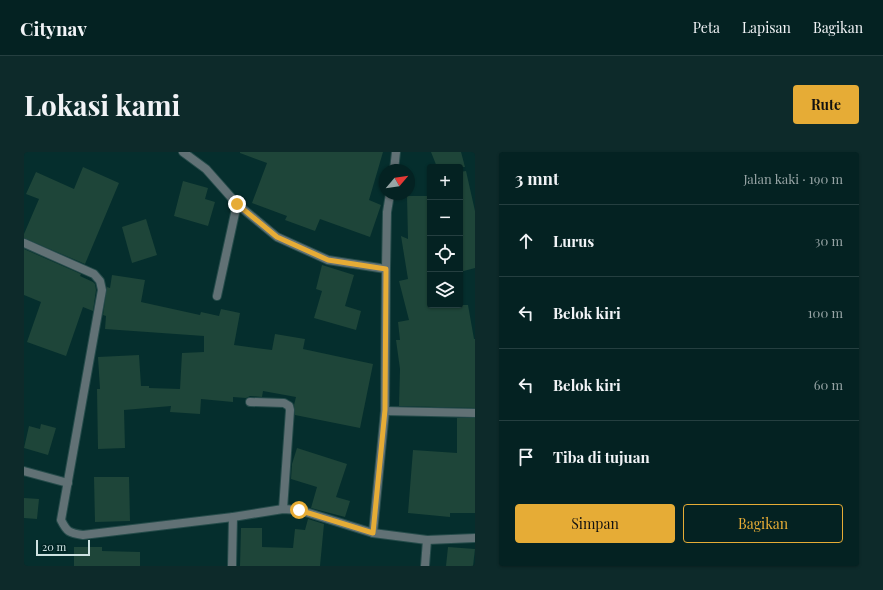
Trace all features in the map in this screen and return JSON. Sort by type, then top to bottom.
[{"type":"street","points":[[183,152],[206,169],[237,204],[277,237],[328,260],[386,269]]},
{"type":"street","points":[[395,164],[396,152]]},
{"type":"street","points":[[373,533],[385,410],[387,212],[389,200]]},
{"type":"street","points":[[217,296],[237,204]]},
{"type":"street","points":[[24,243],[94,274],[100,281],[102,290],[61,520],[65,528],[71,533],[82,535],[233,517],[283,509],[299,510],[373,533],[427,540],[475,538]]},
{"type":"street","points":[[250,402],[284,403],[290,410],[283,509]]},
{"type":"street","points":[[385,410],[475,413]]},
{"type":"street","points":[[24,471],[68,483]]},
{"type":"street","points":[[232,566],[233,517]]},
{"type":"street","points":[[425,566],[427,540]]},
{"type":"building","points":[[383,152],[369,200],[381,205],[370,237],[320,219],[315,231],[285,220],[287,216],[252,203],[267,163],[240,153]]},
{"type":"building","points":[[431,152],[461,152],[465,167],[463,167],[463,164],[436,164]]},
{"type":"building","points":[[83,167],[119,183],[85,264],[24,238],[24,234],[39,199],[26,194],[36,172],[74,189]]},
{"type":"building","points":[[466,171],[475,211],[475,268],[463,271],[463,200],[463,172]]},
{"type":"building","points":[[183,181],[208,188],[205,199],[215,202],[208,226],[174,216]]},
{"type":"building","points":[[415,196],[427,196],[427,308],[463,308],[463,305],[468,305],[475,339],[475,408],[399,406],[400,369],[396,340],[400,340],[398,322],[409,320],[399,281],[408,279],[401,236],[408,239],[407,200],[415,200]]},
{"type":"building","points":[[146,219],[157,255],[132,263],[122,227]]},
{"type":"building","points":[[24,249],[81,274],[80,276],[95,284],[96,290],[93,311],[83,307],[66,356],[27,342],[41,302],[24,295]]},
{"type":"building","points":[[322,265],[354,275],[345,306],[361,311],[356,330],[314,318],[322,291],[316,289]]},
{"type":"building","points":[[112,275],[145,280],[141,302],[200,315],[201,312],[219,316],[221,309],[240,313],[234,345],[272,350],[275,334],[305,339],[303,349],[373,364],[360,428],[295,415],[294,405],[296,397],[263,391],[262,397],[233,397],[233,402],[201,399],[200,414],[170,412],[171,406],[124,410],[125,448],[98,449],[97,389],[100,389],[98,357],[139,355],[141,386],[149,386],[149,388],[180,389],[182,353],[204,352],[204,336],[105,329],[106,316],[103,315],[107,287],[110,288]]},
{"type":"building","points":[[457,418],[475,418],[475,513],[450,513],[450,517],[408,513],[413,450],[457,453]]},
{"type":"building","points":[[41,424],[56,428],[48,455],[24,448],[29,426],[40,429]]},
{"type":"building","points":[[297,448],[347,464],[336,497],[350,501],[345,517],[311,508],[317,487],[291,479],[292,464]]},
{"type":"building","points":[[94,477],[129,477],[130,521],[95,522]]},
{"type":"building","points":[[24,498],[39,499],[37,519],[24,518]]},
{"type":"building","points":[[308,519],[324,524],[320,566],[240,566],[241,528],[262,528],[262,547],[293,548],[295,529],[305,530]]},
{"type":"building","points":[[74,547],[102,547],[102,551],[140,552],[140,566],[74,566]]},
{"type":"building","points":[[448,547],[475,549],[473,566],[446,566]]},
{"type":"route","points":[[237,204],[277,237],[328,260],[386,269],[385,410],[373,533],[299,510]]}]
